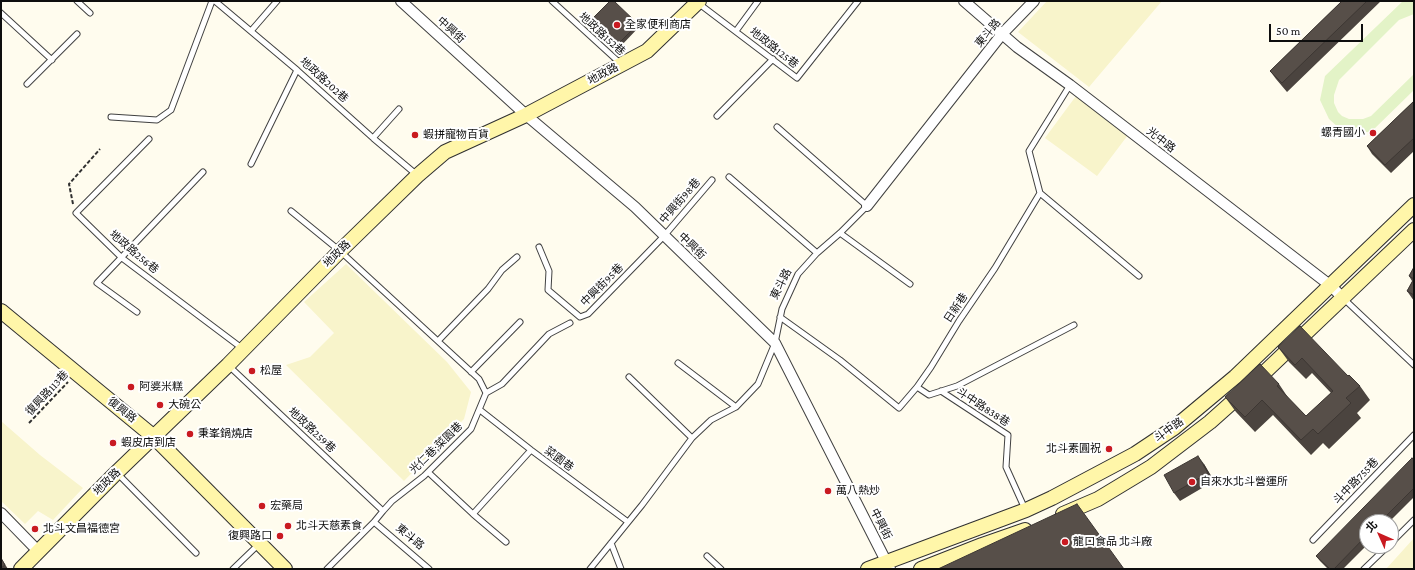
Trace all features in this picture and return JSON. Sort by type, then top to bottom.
[{"type":"street","name":"中興街","points":[[401,1],[526,115],[635,207],[775,343],[888,566]]},
{"type":"street","name":"光中路","points":[[964,1],[1017,46],[1331,286],[1343,298]]},
{"type":"street","name":"東斗路","points":[[867,206],[1002,34],[1034,1]]},
{"type":"street","name":"地政路","points":[[27,566],[38,551],[228,365],[340,251],[417,176],[445,152],[526,115],[647,51],[698,2]]},
{"type":"street","name":"斗中路","points":[[868,569],[888,566],[1026,510],[1052,498],[1135,454],[1174,428],[1235,377],[1414,205]]},
{"type":"street","name":"斗中路","points":[[1050,520],[1098,499],[1151,467],[1210,422],[1247,389],[1414,230]]},
{"type":"street","name":"復興路","points":[[1,311],[154,437],[285,569]]},
{"type":"street","points":[[1235,377],[1247,389]]},
{"type":"street","points":[[1,513],[38,551]]},
{"type":"street","points":[[921,569],[1036,526]]},
{"type":"lane","points":[[77,1],[90,13]]},
{"type":"lane","points":[[111,117],[157,120],[171,110],[214,1]]},
{"type":"lane","name":"地政路202巷","points":[[214,1],[297,70],[417,176]]},
{"type":"lane","points":[[251,31],[277,1]]},
{"type":"lane","name":"地政路152巷","points":[[552,1],[621,65]]},
{"type":"lane","points":[[736,31],[758,1]]},
{"type":"lane","name":"地政路125巷","points":[[698,2],[797,78],[858,1]]},
{"type":"lane","points":[[1,13],[52,60]]},
{"type":"lane","points":[[27,84],[77,34]]},
{"type":"lane","points":[[717,116],[773,59]]},
{"type":"lane","points":[[251,164],[297,70]]},
{"type":"lane","points":[[1070,85],[1028,151],[1040,193],[1139,276]]},
{"type":"lane","points":[[373,138],[399,109]]},
{"type":"lane","points":[[777,127],[867,206]]},
{"type":"lane","points":[[76,213],[149,139]]},
{"type":"lane","points":[[137,312],[97,283],[203,172]]},
{"type":"lane","points":[[729,177],[817,254]]},
{"type":"lane","name":"中興街98巷","points":[[664,236],[712,180]]},
{"type":"lane","name":"日新巷","points":[[780,317],[840,360],[898,408],[916,387],[995,268],[1040,193]]},
{"type":"lane","name":"東斗路","points":[[590,569],[692,438],[711,420],[736,407],[758,384],[775,343],[782,309],[798,274],[867,206]]},
{"type":"lane","points":[[291,211],[340,251],[438,341],[478,379],[486,393],[502,384],[549,334],[570,323]]},
{"type":"lane","name":"地政路256巷","points":[[76,213],[122,258],[243,350]]},
{"type":"lane","points":[[840,233],[910,284]]},
{"type":"lane","name":"中興街95巷","points":[[539,247],[549,271],[548,290],[580,317],[588,314],[664,236]]},
{"type":"lane","points":[[438,341],[488,289],[502,270],[517,257]]},
{"type":"lane","points":[[1343,298],[1414,365]]},
{"type":"lane","points":[[471,372],[520,322]]},
{"type":"lane","name":"斗中路838巷","points":[[916,387],[929,395],[958,386],[1074,325]]},
{"type":"lane","points":[[678,363],[736,407]]},
{"type":"lane","name":"地政路259巷","points":[[228,365],[383,511]]},
{"type":"lane","points":[[629,377],[692,438]]},
{"type":"lane","name":"斗中路838巷","points":[[941,391],[1008,435],[1006,467],[1026,510]]},
{"type":"lane","name":"光仁巷;菜園巷","points":[[327,569],[374,522],[392,501],[428,472],[471,429],[486,393]]},
{"type":"lane","name":"菜園巷","points":[[480,410],[628,522]]},
{"type":"lane","name":"斗中路755巷","points":[[1312,540],[1414,435]]},
{"type":"lane","points":[[473,514],[531,450]]},
{"type":"lane","points":[[428,472],[473,514],[506,542]]},
{"type":"lane","points":[[116,473],[196,554]]},
{"type":"lane","points":[[1399,535],[1414,520]]},
{"type":"lane","name":"東斗路","points":[[374,522],[429,569]]},
{"type":"lane","points":[[611,543],[621,569]]},
{"type":"lane","points":[[234,569],[260,544]]},
{"type":"lane","points":[[1364,569],[1380,554]]},
{"type":"lane","points":[[707,556],[721,569]]},
{"type":"path","points":[[76,213],[69,184],[100,149]]},
{"type":"path","name":"復興路113巷","points":[[29,423],[76,373]]},
{"type":"shaded area","points":[[1047,1],[1162,1],[1089,87],[1018,32]]},
{"type":"shaded area","points":[[1076,96],[1128,135],[1097,176],[1045,138]]},
{"type":"shaded area","points":[[346,264],[447,362],[471,392],[464,419],[404,481],[286,365],[310,357],[334,333],[304,302]]},
{"type":"shaded area","points":[[1,421],[40,455],[83,488],[53,520],[38,511],[25,524],[1,501]]},
{"type":"shaded area","points":[[1414,538],[1414,569],[1386,569]]},
{"type":"green space","points":[[1403,1],[1414,1],[1414,14],[1399,20],[1339,80],[1334,95],[1334,103],[1338,112],[1342,116],[1349,119],[1363,119],[1371,116],[1414,74],[1414,90],[1371,132],[1346,132],[1329,119],[1320,100],[1325,76]]},
{"type":"building","name":"全家便利商店","points":[[610,1],[614,1],[638,24],[617,45],[591,20]]},
{"type":"building","points":[[1342,1],[1367,1],[1282,83],[1270,71]]},
{"type":"building","points":[[1414,101],[1414,138],[1385,165],[1367,146]]},
{"type":"building","points":[[1414,267],[1414,279],[1409,276]]},
{"type":"building","points":[[1414,279],[1414,295],[1407,291]]},
{"type":"building","points":[[1300,326],[1348,376],[1349,375],[1360,386],[1346,398],[1351,403],[1318,434],[1313,429],[1301,440],[1262,400],[1245,417],[1225,397],[1260,364],[1279,384],[1277,386],[1306,416],[1333,391],[1302,358],[1295,365],[1278,347]]},
{"type":"building","points":[[1198,456],[1208,473],[1174,493],[1164,475]]},
{"type":"building","points":[[1412,458],[1414,460],[1414,488],[1388,514],[1359,514],[1359,543],[1334,569],[1330,569],[1316,556]]},
{"type":"building","name":"龍口食品 北斗廠","points":[[1077,504],[1124,569],[938,569]]},
{"type":"building","points":[[1,558],[5,565],[1,568]]},
{"type":"place","name":"全家便利商店","points":[[617,25]]},
{"type":"place","name":"螺青國小","points":[[1373,133]]},
{"type":"place","name":"蝦拼寵物百貨","points":[[415,135]]},
{"type":"place","name":"松屋","points":[[252,371]]},
{"type":"place","name":"阿婆米糕","points":[[131,387]]},
{"type":"place","name":"大碗公","points":[[160,405]]},
{"type":"place","name":"秉峯鍋燒店","points":[[190,434]]},
{"type":"place","name":"蝦皮店到店","points":[[113,443]]},
{"type":"place","name":"北斗素圓祝","points":[[1109,449]]},
{"type":"place","name":"自來水北斗營運所","points":[[1192,482]]},
{"type":"place","name":"萬八熱炒","points":[[828,491]]},
{"type":"place","name":"宏藥局","points":[[262,506]]},
{"type":"place","name":"北斗天慈素食","points":[[288,526]]},
{"type":"place","name":"北斗文昌福德宮","points":[[35,529]]},
{"type":"place","name":"復興路口","points":[[280,536]]},
{"type":"place","name":"龍口食品 北斗廠","points":[[1065,542]]}]
